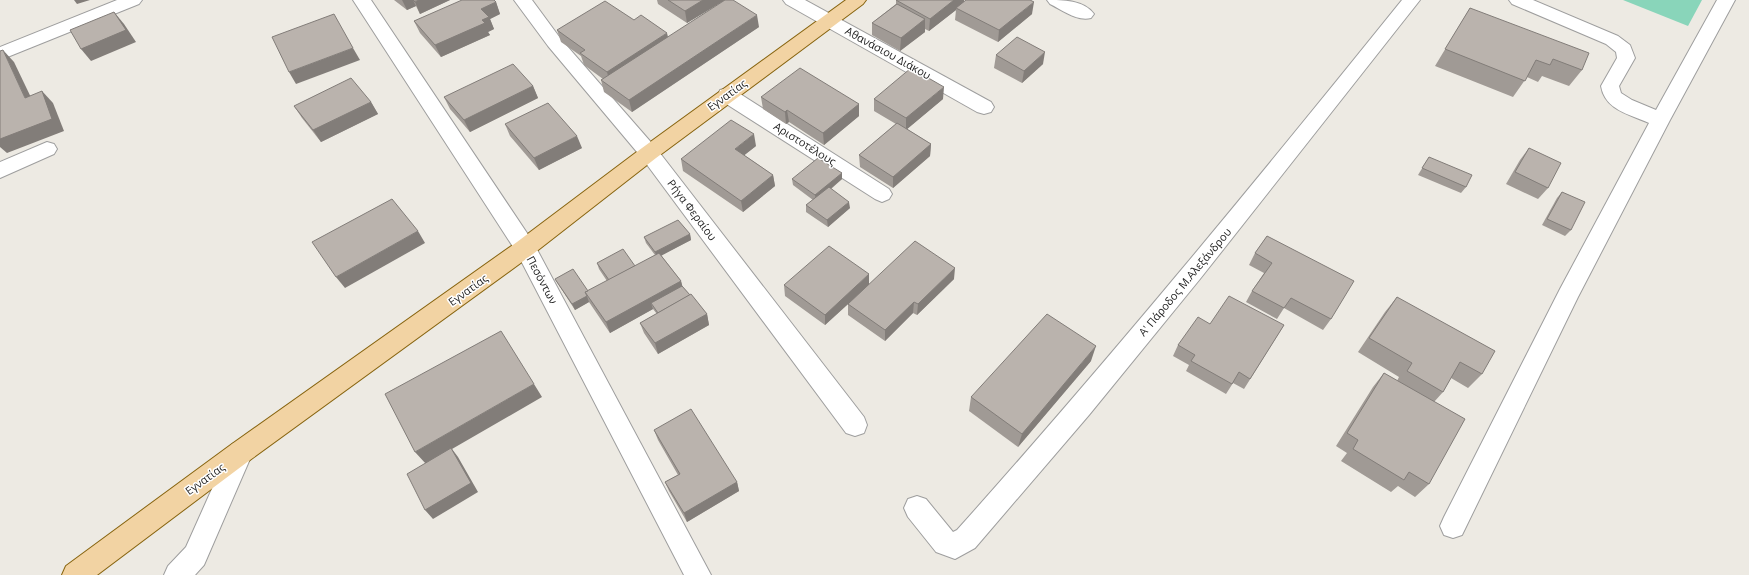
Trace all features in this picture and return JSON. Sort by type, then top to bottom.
[{"type":"main road","name":"Εγνατίας","points":[[75,575],[241,452],[526,248],[649,153],[857,0]]},
{"type":"street","points":[[0,54],[133,0]]},
{"type":"street","name":"Πεσόντων","points":[[362,0],[526,248],[698,575]]},
{"type":"street","name":"Ρήγα Φεραίου","points":[[523,0],[554,42],[649,153],[855,424]]},
{"type":"street","name":"Αθανάσιου Διάκου","points":[[792,0],[984,107]]},
{"type":"street","points":[[1056,0],[1085,14]]},
{"type":"street","name":"Α' Πάροδος Μ.Αλεξάνδρου","points":[[917,508],[945,543],[955,546],[966,539],[1048,448],[1288,157],[1411,0]]},
{"type":"street","points":[[1518,0],[1612,40],[1624,49],[1626,58],[1610,86],[1612,96],[1624,105],[1660,120]]},
{"type":"street","points":[[1453,526],[1568,295],[1660,120],[1726,0]]},
{"type":"street","name":"Αριστοτέλους","points":[[727,95],[882,194]]},
{"type":"street","points":[[0,171],[47,149]]},
{"type":"street","points":[[177,575],[195,556],[241,452]]},
{"type":"green space","points":[[1623,0],[1702,0],[1688,26]]},
{"type":"building","points":[[462,0],[494,0],[496,2],[481,9],[489,17],[482,20],[485,23],[435,45],[414,21]]},
{"type":"building","points":[[668,0],[703,0],[685,11]]},
{"type":"building","points":[[725,0],[733,0],[757,15],[629,100],[601,80]]},
{"type":"building","points":[[896,0],[954,0],[930,19]]},
{"type":"building","points":[[966,0],[1030,0],[1034,2],[999,30],[956,8]]},
{"type":"building","points":[[605,1],[634,20],[641,15],[667,33],[607,72],[580,53],[585,50],[557,30]]},
{"type":"building","points":[[897,4],[925,19],[901,38],[872,23]]},
{"type":"building","points":[[1470,8],[1589,53],[1582,70],[1553,59],[1550,65],[1536,60],[1525,81],[1445,49]]},
{"type":"building","points":[[114,12],[126,30],[81,49],[70,30]]},
{"type":"building","points":[[334,14],[353,48],[289,72],[272,37]]},
{"type":"building","points":[[1017,37],[1045,52],[1024,71],[996,55]]},
{"type":"building","points":[[3,50],[25,98],[42,91],[52,119],[0,139],[0,51]]},
{"type":"building","points":[[513,64],[533,86],[464,120],[444,97]]},
{"type":"building","points":[[800,68],[859,104],[823,133],[787,110],[785,112],[761,97]]},
{"type":"building","points":[[911,68],[944,87],[906,118],[874,99]]},
{"type":"building","points":[[351,78],[371,102],[313,130],[294,106]]},
{"type":"building","points":[[548,103],[577,136],[534,158],[505,124]]},
{"type":"building","points":[[731,120],[754,134],[735,149],[773,175],[741,201],[681,159]]},
{"type":"building","points":[[897,123],[931,144],[893,177],[859,155]]},
{"type":"building","points":[[1529,148],[1561,163],[1548,188],[1515,172]]},
{"type":"building","points":[[1429,157],[1472,175],[1466,187],[1422,168]]},
{"type":"building","points":[[818,158],[842,173],[815,195],[792,179]]},
{"type":"building","points":[[829,187],[849,202],[827,220],[806,205]]},
{"type":"building","points":[[1562,192],[1585,202],[1571,230],[1547,219]]},
{"type":"building","points":[[392,199],[418,231],[336,277],[312,242]]},
{"type":"building","points":[[678,220],[690,234],[655,252],[644,237]]},
{"type":"building","points":[[1267,236],[1354,281],[1331,319],[1291,298],[1284,308],[1252,291],[1272,263],[1255,253]]},
{"type":"building","points":[[915,241],[955,268],[918,304],[914,302],[885,330],[848,304]]},
{"type":"building","points":[[829,246],[869,274],[825,315],[784,285]]},
{"type":"building","points":[[623,249],[635,266],[609,280],[597,263]]},
{"type":"building","points":[[659,253],[681,281],[606,322],[585,292]]},
{"type":"building","points":[[573,269],[588,291],[585,292],[587,296],[572,304],[555,279]]},
{"type":"building","points":[[682,286],[690,295],[658,313],[651,303]]},
{"type":"building","points":[[691,294],[707,314],[655,343],[640,323]]},
{"type":"building","points":[[1229,296],[1284,325],[1250,379],[1239,372],[1232,384],[1191,361],[1195,355],[1178,345],[1198,317],[1210,324]]},
{"type":"building","points":[[1397,297],[1495,351],[1482,374],[1460,362],[1443,392],[1407,371],[1412,363],[1369,338]]},
{"type":"building","points":[[1047,314],[1096,346],[1022,434],[971,397]]},
{"type":"building","points":[[501,331],[534,384],[415,452],[385,394]]},
{"type":"building","points":[[1384,373],[1465,419],[1429,484],[1409,472],[1404,480],[1353,449],[1358,440],[1347,433]]},
{"type":"building","points":[[691,409],[737,482],[684,513],[665,482],[680,474],[654,430]]},
{"type":"building","points":[[451,448],[471,483],[425,510],[407,474]]}]
